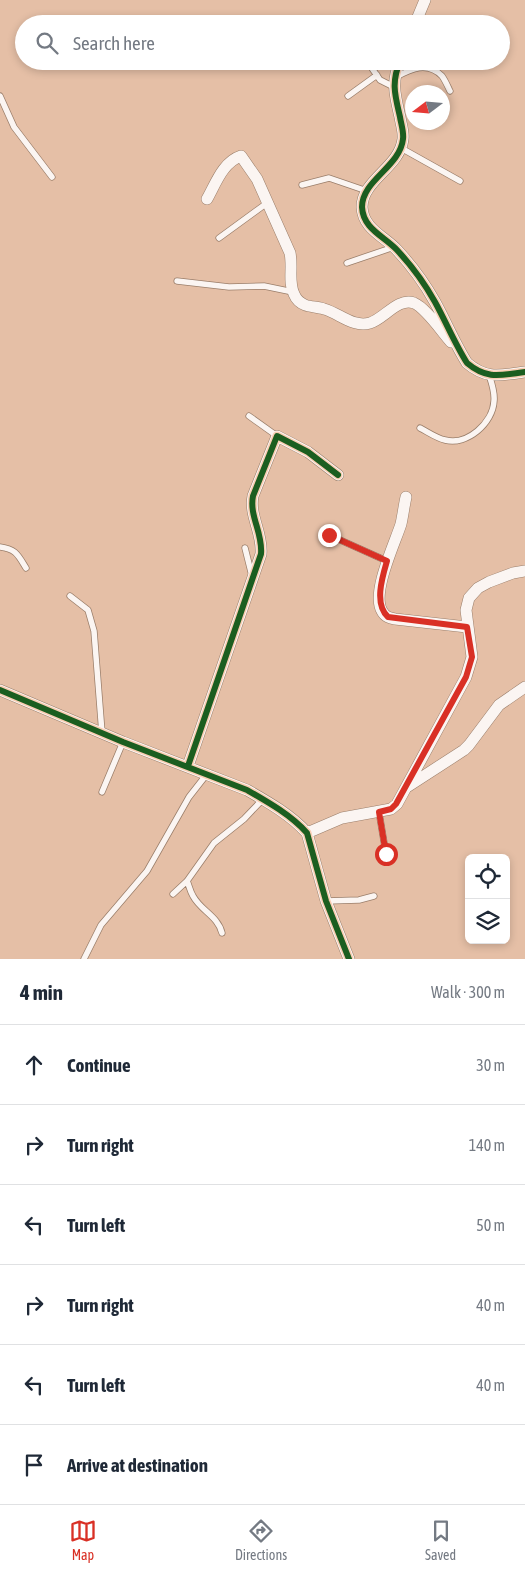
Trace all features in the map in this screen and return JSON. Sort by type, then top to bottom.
[{"type":"street","points":[[419,15],[425,0]]},
{"type":"street","points":[[398,70],[394,83],[403,137],[401,148],[397,157],[367,191],[362,207],[365,218],[372,229],[394,247],[429,292],[468,363],[477,371],[489,375],[525,372]]},
{"type":"street","points":[[207,199],[225,167],[233,159],[241,156],[251,168],[290,253],[292,261],[291,284],[297,300],[304,305],[324,309],[350,321],[365,324],[376,321],[399,304],[406,302],[414,303],[421,308],[462,354]]},
{"type":"street","points":[[188,766],[261,554],[262,544],[251,504],[277,436],[308,452],[338,475]]},
{"type":"street","points":[[406,497],[400,524],[387,561],[380,605],[382,612],[388,617],[467,627]]},
{"type":"street","points":[[307,833],[342,818],[391,809],[396,804],[466,677],[472,657],[466,610],[469,598],[478,588],[489,582],[513,573],[525,571]]},
{"type":"street","points":[[405,788],[470,745],[499,705],[525,687]]},
{"type":"street","points":[[0,690],[123,742],[247,790],[301,826],[307,833],[326,901],[349,959]]},
{"type":"lane","points":[[373,70],[380,80],[394,83],[413,70]]},
{"type":"lane","points":[[428,70],[442,76],[447,85]]},
{"type":"lane","points":[[348,96],[377,75]]},
{"type":"lane","points":[[0,96],[14,127],[52,177]]},
{"type":"lane","points":[[401,148],[460,181]]},
{"type":"lane","points":[[302,185],[329,178],[367,191]]},
{"type":"lane","points":[[218,238],[267,203]]},
{"type":"lane","points":[[347,263],[394,247]]},
{"type":"lane","points":[[177,281],[229,287],[264,286],[293,292]]},
{"type":"lane","points":[[420,428],[445,440],[455,440],[471,435],[486,424],[494,403],[494,390],[489,375]]},
{"type":"lane","points":[[249,416],[277,436]]},
{"type":"lane","points":[[329,535],[387,561]]},
{"type":"lane","points":[[0,547],[11,548],[26,568]]},
{"type":"lane","points":[[245,548],[252,578]]},
{"type":"lane","points":[[70,596],[88,610],[94,631],[102,733]]},
{"type":"lane","points":[[102,792],[123,742]]},
{"type":"lane","points":[[84,959],[101,925],[147,871],[189,797],[207,774]]},
{"type":"lane","points":[[173,894],[187,881],[214,843],[244,819],[263,799]]},
{"type":"lane","points":[[379,812],[386,854]]},
{"type":"lane","points":[[187,881],[193,896],[204,910],[220,924],[222,933]]},
{"type":"lane","points":[[326,901],[360,900],[374,896]]},
{"type":"cycle path","points":[[397,70],[395,89],[403,139],[395,158],[368,189],[362,207],[363,215],[370,227],[397,250],[422,282],[435,302],[467,363],[481,372],[494,375],[525,372]]},
{"type":"cycle path","points":[[188,766],[261,554],[260,539],[252,503],[253,496],[277,436],[308,452],[338,475]]},
{"type":"cycle path","points":[[0,690],[123,742],[247,790],[287,815],[307,833],[326,901],[349,959]]},
{"type":"route","points":[[329,535],[387,561],[384,569],[380,605],[382,612],[388,617],[467,627],[472,650],[472,657],[466,677],[396,804],[391,809],[379,812],[386,854]]}]
